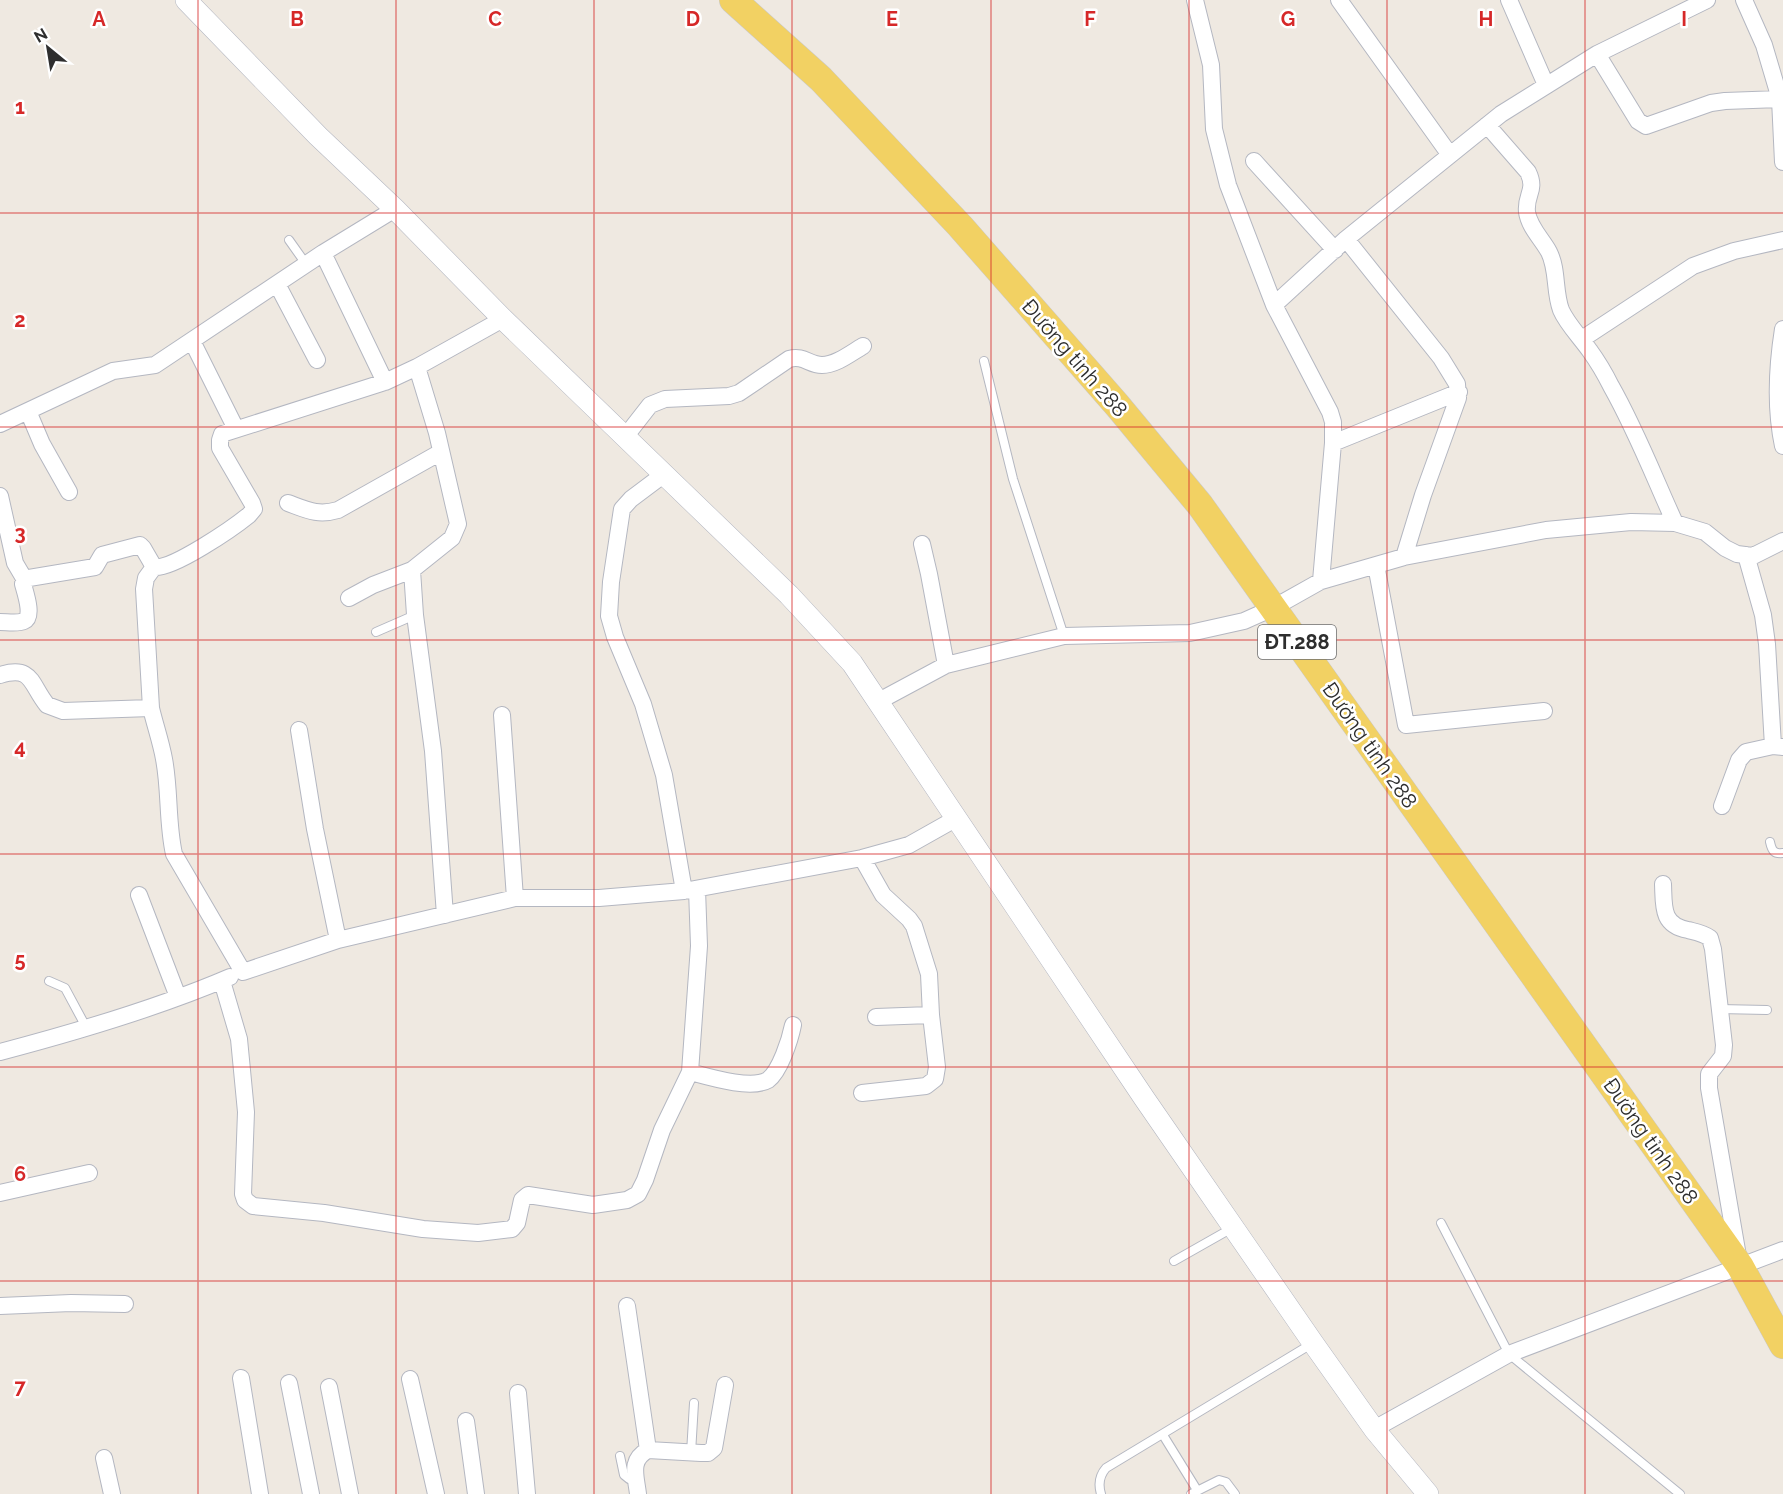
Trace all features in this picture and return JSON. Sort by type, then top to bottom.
[{"type":"main road","name":"Đường tỉnh 288","points":[[733,0],[821,79],[960,226],[1117,405],[1200,505],[1740,1266],[1783,1345]]},
{"type":"street","points":[[186,0],[318,136],[394,209],[503,320],[789,595],[852,663],[1144,1098],[1313,1343],[1374,1429],[1428,1494]]},
{"type":"street","points":[[1195,0],[1211,65],[1214,129],[1228,185],[1274,305],[1330,412],[1333,422],[1321,581]]},
{"type":"street","points":[[1339,0],[1450,155]]},
{"type":"street","points":[[1509,0],[1546,86]]},
{"type":"street","points":[[1274,305],[1341,244],[1501,114],[1597,54],[1707,0]]},
{"type":"street","points":[[1744,0],[1764,45],[1781,99],[1783,162]]},
{"type":"street","points":[[1597,54],[1638,121],[1646,126],[1711,103],[1781,99]]},
{"type":"street","points":[[1487,125],[1528,172],[1532,180],[1527,212],[1531,224],[1550,253],[1555,269],[1556,295],[1562,312],[1591,352],[1616,396],[1675,524]]},
{"type":"street","points":[[1254,161],[1341,244],[1441,358],[1457,384],[1458,398],[1404,556]]},
{"type":"street","points":[[0,424],[113,371],[155,365],[306,264],[394,209]]},
{"type":"street","points":[[1582,339],[1693,266],[1734,251],[1783,240]]},
{"type":"street","points":[[323,253],[385,382]]},
{"type":"street","points":[[277,284],[317,360]]},
{"type":"street","points":[[154,567],[161,568],[186,556],[244,519],[254,509],[220,448],[222,434],[385,382],[503,320]]},
{"type":"street","points":[[1783,329],[1778,367],[1780,435],[1783,446]]},
{"type":"street","points":[[192,341],[236,429]]},
{"type":"street","points":[[625,437],[650,405],[665,399],[729,396],[739,393],[789,359],[797,357],[821,365],[834,362],[863,346]]},
{"type":"street","points":[[349,598],[373,585],[412,570],[452,538],[458,524],[417,367]]},
{"type":"street","points":[[1333,442],[1459,392]]},
{"type":"street","points":[[28,411],[42,444],[69,492]]},
{"type":"street","points":[[288,503],[308,511],[324,514],[338,510],[441,452]]},
{"type":"street","points":[[222,981],[239,1039],[246,1112],[243,1194],[245,1200],[254,1206],[324,1213],[423,1229],[478,1233],[512,1229],[517,1223],[522,1200],[528,1195],[593,1205],[627,1200],[638,1194],[662,1130],[690,1072],[699,946],[691,890],[664,775],[643,704],[615,637],[609,616],[611,582],[622,509],[663,474]]},
{"type":"street","points":[[0,496],[15,563],[25,580],[23,584],[30,613],[24,621],[0,622]]},
{"type":"street","points":[[879,701],[946,665],[1064,636],[1190,633],[1244,621],[1273,608],[1321,581],[1404,556],[1546,530],[1631,522],[1675,524],[1705,532],[1725,548],[1737,554],[1753,556],[1783,541]]},
{"type":"street","points":[[922,544],[946,665]]},
{"type":"street","points":[[25,580],[94,567],[102,555],[137,545],[143,548],[154,567]]},
{"type":"street","points":[[1722,806],[1743,754],[1778,747],[1763,615],[1746,555]]},
{"type":"street","points":[[1376,565],[1406,725],[1544,711]]},
{"type":"street","points":[[154,567],[146,578],[144,589],[151,708],[164,759],[170,814],[169,833],[174,854],[243,972]]},
{"type":"street","points":[[412,570],[415,615],[433,751],[445,915]]},
{"type":"street","points":[[0,675],[12,671],[25,673],[32,680],[47,705],[63,711],[151,708]]},
{"type":"street","points":[[502,715],[515,898]]},
{"type":"street","points":[[299,729],[315,830],[338,940]]},
{"type":"street","points":[[0,1052],[178,997],[338,940],[515,898],[599,898],[691,890],[862,858],[909,845],[957,818]]},
{"type":"street","points":[[862,858],[883,895],[914,926],[929,974],[937,1067],[934,1078],[926,1086],[862,1093]]},
{"type":"street","points":[[1663,884],[1667,918],[1677,928],[1704,933],[1710,938],[1724,1045],[1723,1056],[1709,1074],[1709,1088],[1740,1266]]},
{"type":"street","points":[[139,895],[178,997]]},
{"type":"street","points":[[876,1017],[931,1015]]},
{"type":"street","points":[[690,1072],[729,1081],[749,1083],[767,1080],[777,1070],[794,1025]]},
{"type":"street","points":[[0,1193],[90,1173]]},
{"type":"street","points":[[1374,1429],[1509,1354],[1783,1250]]},
{"type":"street","points":[[0,1306],[71,1303],[125,1304]]},
{"type":"street","points":[[627,1306],[648,1450]]},
{"type":"street","points":[[241,1378],[260,1494]]},
{"type":"street","points":[[410,1379],[436,1494]]},
{"type":"street","points":[[289,1383],[311,1494]]},
{"type":"street","points":[[637,1487],[636,1459],[648,1450],[708,1453],[714,1449],[725,1385]]},
{"type":"street","points":[[329,1387],[350,1494]]},
{"type":"street","points":[[518,1393],[527,1494]]},
{"type":"street","points":[[466,1421],[476,1494]]},
{"type":"street","points":[[104,1458],[112,1494]]},
{"type":"lane","points":[[289,240],[306,264]]},
{"type":"lane","points":[[984,361],[1013,479],[1064,636]]},
{"type":"lane","points":[[375,632],[415,615]]},
{"type":"lane","points":[[1770,842],[1776,854],[1783,853]]},
{"type":"lane","points":[[49,981],[66,988],[86,1027]]},
{"type":"lane","points":[[1719,1009],[1767,1010]]},
{"type":"lane","points":[[1441,1223],[1509,1354],[1680,1494]]},
{"type":"lane","points":[[1174,1261],[1234,1227]]},
{"type":"lane","points":[[1101,1494],[1099,1482],[1106,1468],[1313,1343]]},
{"type":"lane","points":[[691,1453],[694,1403]]},
{"type":"lane","points":[[1163,1435],[1194,1492],[1219,1480],[1226,1482],[1235,1494]]},
{"type":"lane","points":[[620,1456],[624,1475],[637,1487]]}]
